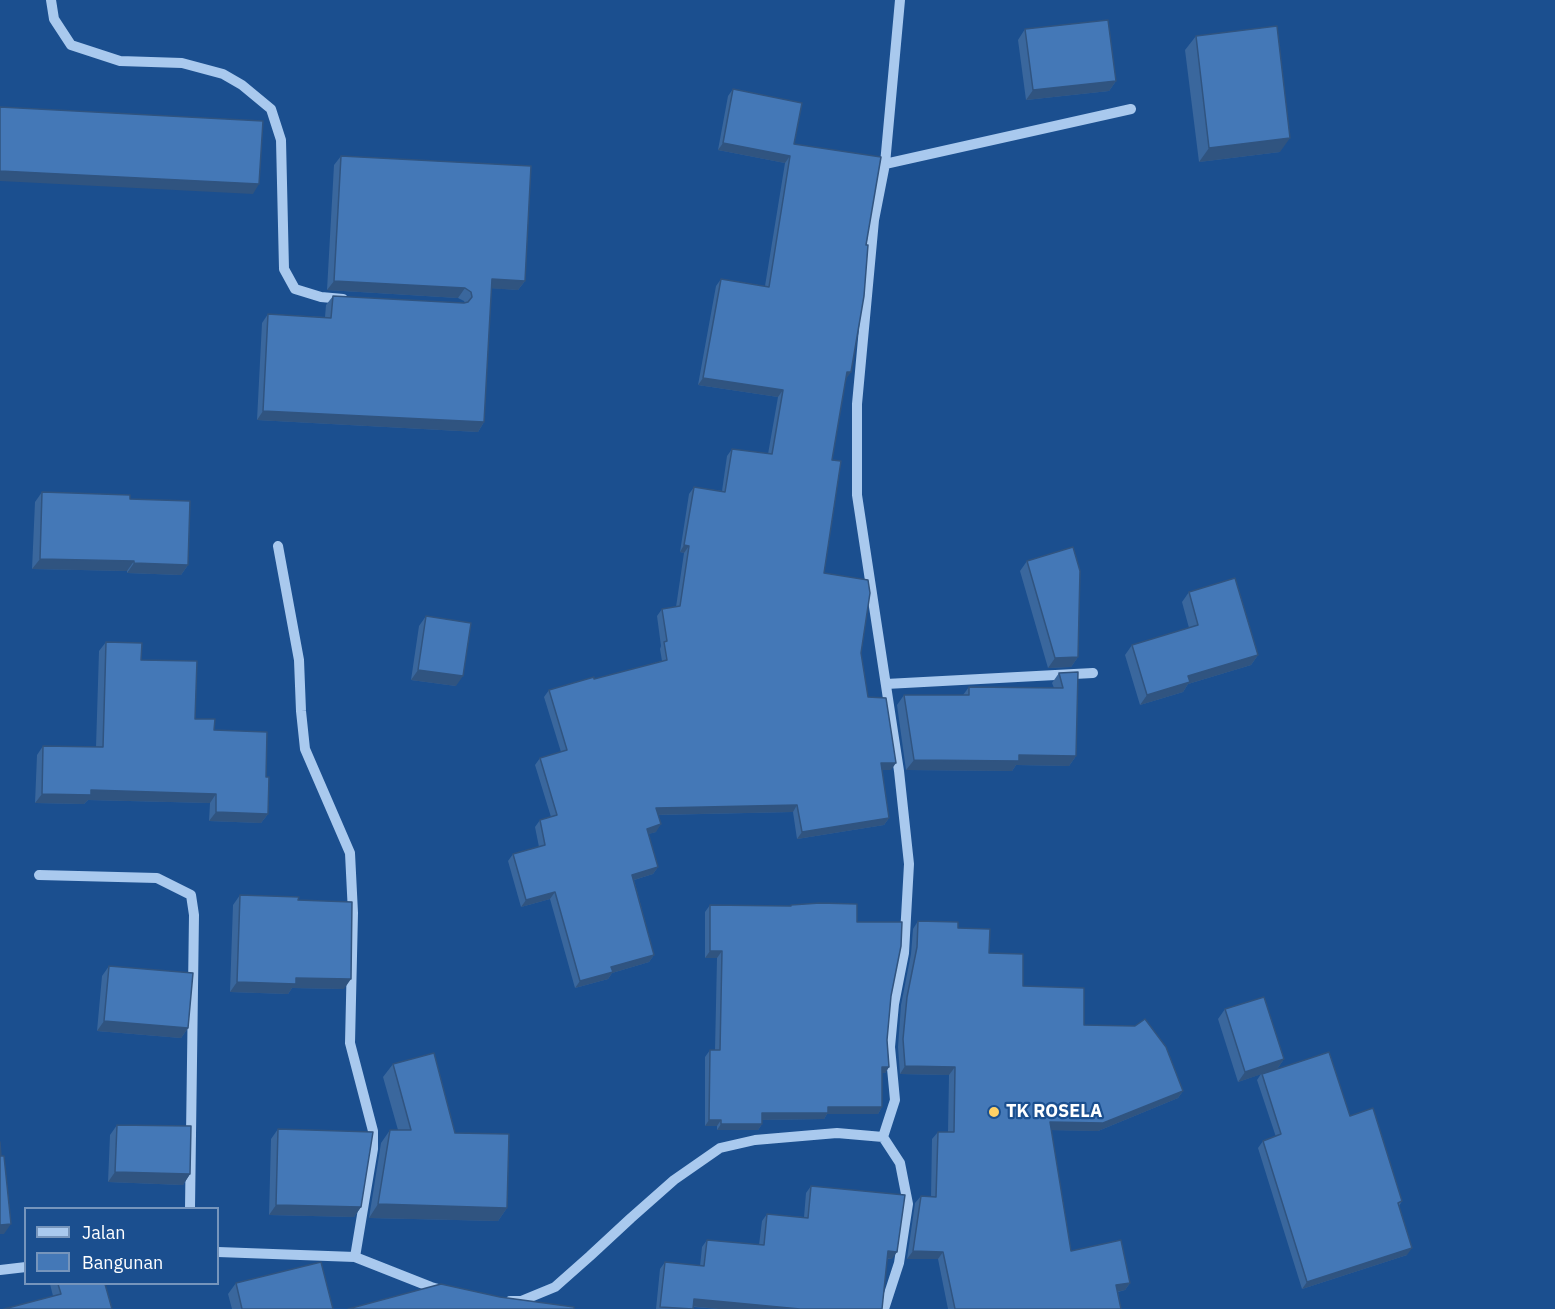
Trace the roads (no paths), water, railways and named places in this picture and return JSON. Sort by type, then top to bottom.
[{"type":"street","points":[[51,0],[54,20],[71,45],[120,61],[182,63],[223,74],[242,85],[271,109],[281,140],[284,269],[296,289],[321,297],[355,299]]},
{"type":"street","points":[[883,1137],[895,1100],[890,1047],[894,1004],[904,952],[909,864],[899,771],[857,495],[857,427],[860,364],[874,220],[885,164],[900,0]]},
{"type":"street","points":[[885,164],[1131,109]]},
{"type":"street","points":[[278,546],[299,660],[305,749],[350,853],[354,914],[350,1043],[373,1131],[373,1149],[356,1257]]},
{"type":"street","points":[[886,684],[1093,673]]},
{"type":"street","points":[[39,875],[158,878],[191,895],[194,915],[190,1207]]},
{"type":"street","points":[[503,1301],[521,1301],[555,1287],[674,1180],[720,1148],[755,1140],[837,1133],[883,1137]]},
{"type":"street","points":[[883,1137],[900,1163],[908,1204],[899,1263],[884,1309]]},
{"type":"street","points":[[219,1252],[356,1257],[431,1287],[452,1292]]},
{"type":"street","points":[[0,1270],[24,1267]]},
{"type":"place","name":"TK ROSELA","points":[[994,1112]]}]
